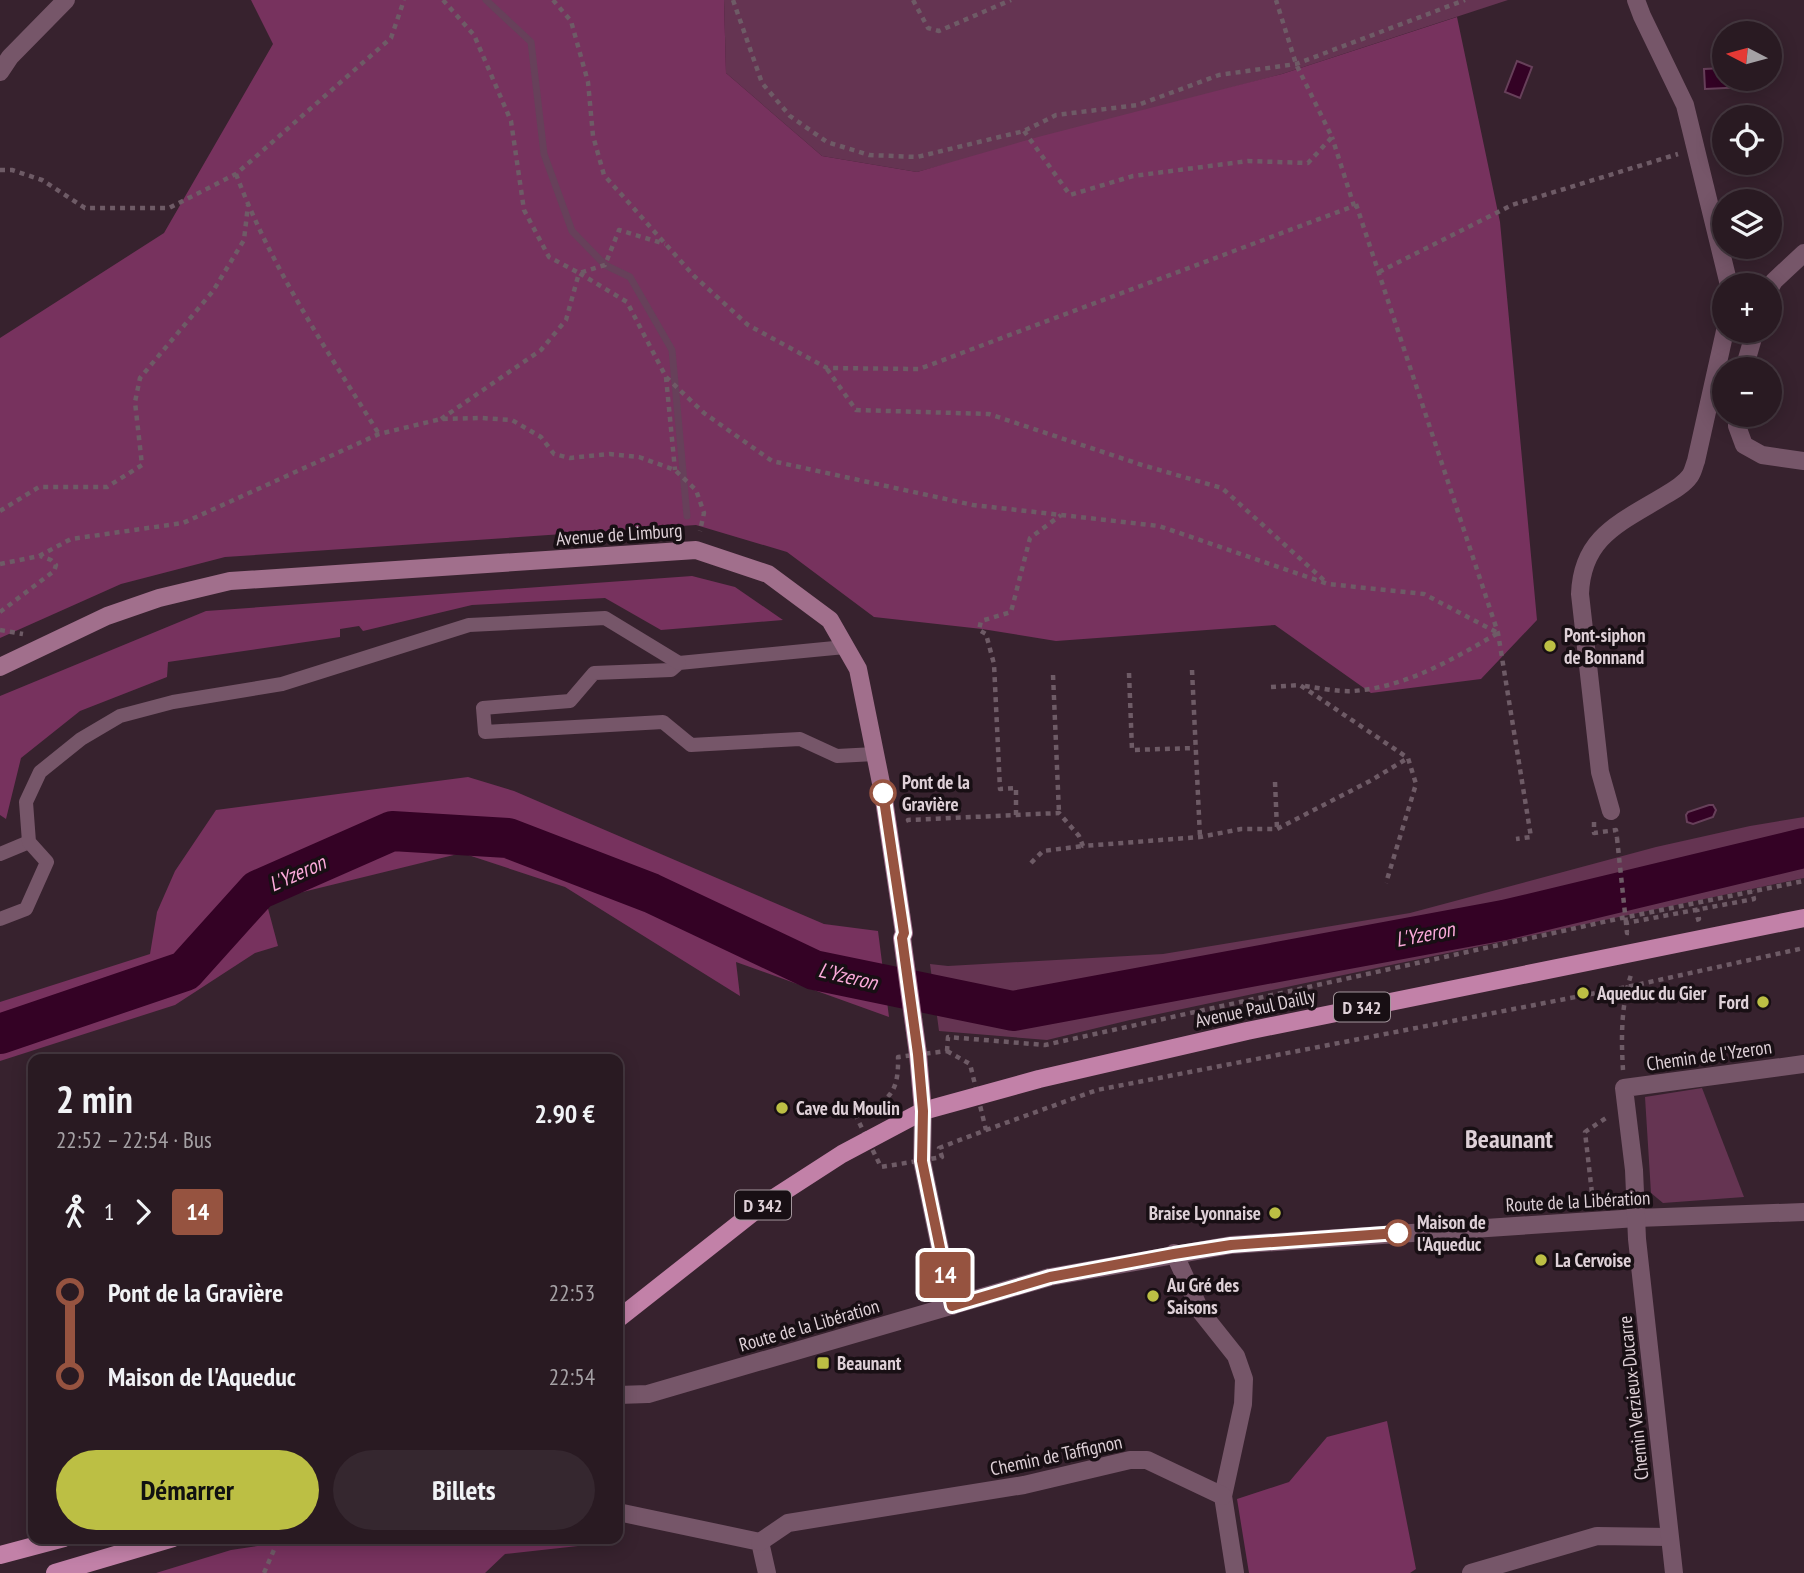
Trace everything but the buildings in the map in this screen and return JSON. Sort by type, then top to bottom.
[{"type":"main road","name":"Avenue Paul Dailly","points":[[923,1111],[1039,1079],[1247,1031],[1804,918]]},
{"type":"main road","name":"D 342","points":[[623,1315],[760,1207],[842,1154],[923,1111]]},
{"type":"main road","points":[[0,1555],[41,1544]]},
{"type":"main road","points":[[55,1573],[153,1544]]},
{"type":"street","points":[[0,72],[10,57],[66,0]]},
{"type":"street","points":[[1636,0],[1685,106],[1726,273]]},
{"type":"street","points":[[1782,274],[1804,253]]},
{"type":"street","points":[[1611,811],[1600,772],[1580,577],[1594,546],[1621,522],[1677,488],[1690,477],[1722,343]]},
{"type":"street","points":[[1737,427],[1744,445],[1762,454],[1804,461]]},
{"type":"street","name":"Avenue de Limburg","points":[[0,667],[107,616],[159,598],[230,581],[696,550],[768,574],[830,620],[858,669],[891,844],[904,933],[902,938],[923,1111],[922,1161],[952,1306]]},
{"type":"street","name":"Chemin de l'Yzeron","points":[[1637,1218],[1624,1088],[1804,1064]]},
{"type":"street","name":"Route de la Libération","points":[[623,1395],[648,1394],[1050,1277],[1245,1243],[1637,1218],[1804,1212]]},
{"type":"street","name":"Chemin Verzieux-Ducarre","points":[[1637,1218],[1637,1240],[1674,1573]]},
{"type":"street","points":[[1174,1254],[1201,1312],[1236,1356],[1244,1379],[1243,1404],[1223,1496],[1235,1573]]},
{"type":"street","name":"Chemin de Taffignon","points":[[760,1542],[788,1523],[1024,1485],[1130,1460],[1147,1460],[1223,1496]]},
{"type":"street","points":[[623,1513],[760,1542],[768,1573]]},
{"type":"street","points":[[1471,1573],[1597,1536],[1669,1537]]},
{"type":"lane","points":[[0,919],[26,909],[47,862],[29,842],[26,802],[40,772],[81,739],[120,716],[173,702],[282,684],[469,625],[606,618],[679,663]]},
{"type":"lane","points":[[845,647],[679,663],[671,670],[594,673],[570,701],[483,708],[485,732],[663,722],[691,745],[800,739],[837,756],[875,754]]},
{"type":"lane","points":[[0,854],[29,842]]},
{"type":"path","points":[[0,170],[12,170],[42,180],[85,208],[169,208],[236,174],[391,38],[404,0]]},
{"type":"path","points":[[443,0],[474,35],[511,121],[524,210],[549,257],[627,302],[666,377],[704,413],[772,461],[973,505],[1159,526],[1328,584],[1424,594],[1498,633]]},
{"type":"path","points":[[553,0],[571,21],[588,82],[593,136],[604,175],[694,276],[748,325],[827,368],[856,410],[989,414],[1142,465],[1222,488],[1328,584]]},
{"type":"path","points":[[733,0],[762,83],[790,116],[827,142],[869,155],[917,157],[1024,131],[1056,115],[1138,105],[1219,75],[1296,64],[1465,0]]},
{"type":"path","points":[[913,0],[928,27],[939,31],[1011,0]]},
{"type":"path","points":[[1276,0],[1296,64],[1332,137],[1498,633],[1531,837],[1516,839]]},
{"type":"path","points":[[1024,131],[1070,195],[1133,176],[1248,161],[1308,163],[1332,137]]},
{"type":"path","points":[[827,368],[919,369],[1354,206],[1332,137]]},
{"type":"path","points":[[1379,272],[1512,205],[1695,148]]},
{"type":"path","points":[[236,174],[287,286],[379,434]]},
{"type":"path","points":[[0,511],[39,487],[107,487],[142,465],[135,402],[141,378],[213,291],[244,240],[248,205]]},
{"type":"path","points":[[579,273],[605,265],[619,230],[667,245]]},
{"type":"path","points":[[441,419],[541,350],[566,320],[579,273]]},
{"type":"path","points":[[666,377],[675,470]]},
{"type":"path","points":[[0,564],[39,556],[71,539],[183,523],[379,434],[441,419],[481,418],[512,420],[541,437],[555,454],[570,458],[610,454],[639,457],[675,470],[696,490],[704,513],[696,550]]},
{"type":"path","points":[[1016,815],[1016,788],[1000,789],[994,664],[986,634],[979,630],[981,621],[1011,612],[1030,538],[1061,515]]},
{"type":"path","points":[[0,612],[54,571],[56,565],[51,560],[39,556]]},
{"type":"path","points":[[1271,687],[1300,685],[1350,692],[1377,688],[1436,669],[1498,633]]},
{"type":"path","points":[[1192,670],[1200,837]]},
{"type":"path","points":[[1129,673],[1132,750],[1195,748]]},
{"type":"path","points":[[1053,675],[1059,813],[1079,836],[1083,846]]},
{"type":"path","points":[[1300,685],[1408,758],[1416,784],[1386,883]]},
{"type":"path","points":[[1031,863],[1043,851],[1200,837],[1241,829],[1277,829],[1408,758]]},
{"type":"path","points":[[1275,782],[1277,829]]},
{"type":"path","points":[[891,844],[911,841],[908,820],[1059,813]]},
{"type":"path","points":[[1617,838],[1627,933]]},
{"type":"path","points":[[947,1051],[948,1037],[1045,1045],[1804,881]]},
{"type":"path","points":[[1626,923],[1754,899],[1752,891]]},
{"type":"path","points":[[986,1130],[1097,1090],[1627,987],[1804,948]]},
{"type":"path","points":[[1624,1088],[1622,1028],[1627,987],[1632,972]]},
{"type":"path","points":[[1585,1132],[1595,1221]]},
{"type":"path","points":[[264,1573],[276,1544]]},
{"type":"shaded area","points":[[251,0],[724,0],[726,73],[822,156],[917,172],[1038,137],[1282,74],[1457,17],[1500,222],[1537,620],[1481,679],[1371,693],[1275,625],[1056,641],[982,629],[874,617],[787,552],[696,525],[225,557],[121,584],[0,638],[0,338],[164,233],[273,44]]},
{"type":"shaded area","points":[[724,0],[1508,0],[1282,74],[917,172],[822,156],[726,73]]},
{"type":"shaded area","points":[[1517,61],[1532,67],[1520,98],[1505,92]]},
{"type":"shaded area","points":[[1704,69],[1712,69],[1712,89],[1705,89]]},
{"type":"shaded area","points":[[692,576],[735,587],[783,620],[661,630],[605,598],[472,605],[363,631],[359,626],[340,629],[340,637],[168,662],[167,677],[80,711],[21,758],[6,819],[0,815],[0,696],[206,611]]},
{"type":"shaded area","points":[[468,777],[514,791],[824,924],[878,931],[889,1017],[736,962],[740,996],[565,887],[462,853],[266,901],[278,946],[255,953],[175,1005],[0,1061],[0,1002],[150,954],[157,912],[175,871],[216,810]]},
{"type":"shaded area","points":[[1713,805],[1716,810],[1713,817],[1693,824],[1687,822],[1688,812]]},
{"type":"shaded area","points":[[1804,817],[1804,878],[1130,1020],[1047,1040],[939,1031],[930,964],[948,966],[1163,954],[1410,913],[1656,847]]},
{"type":"shaded area","points":[[1702,1088],[1744,1197],[1663,1203],[1651,1193],[1645,1097]]},
{"type":"shaded area","points":[[1387,1421],[1416,1569],[1410,1573],[1249,1573],[1237,1499],[1289,1482],[1327,1437]]},
{"type":"shaded area","points":[[270,1544],[580,1544],[505,1554],[485,1573],[156,1573],[231,1550]]},
{"type":"waterway","points":[[486,0],[531,42],[544,154],[572,231],[605,265],[630,277],[672,350],[687,516]]},
{"type":"waterway","name":"L'Yzeron","points":[[0,1034],[185,971],[258,890],[392,831],[508,838],[651,893],[814,970],[1013,1011],[1504,920],[1804,848]]},
{"type":"bus line","name":"14","points":[[883,793],[904,933],[902,938],[918,1054],[923,1111],[922,1161],[952,1306],[1050,1277],[1174,1254],[1231,1245],[1398,1233]]},
{"type":"place","name":"Pont-siphon de Bonnand","points":[[1550,646]]},
{"type":"place","name":"Pont de la Gravière","points":[[883,793]]},
{"type":"place","name":"Aqueduc du Gier","points":[[1583,993]]},
{"type":"place","name":"Ford","points":[[1763,1002]]},
{"type":"place","name":"Cave du Moulin","points":[[782,1108]]},
{"type":"place","name":"Braise Lyonnaise","points":[[1275,1213]]},
{"type":"place","name":"Maison de l'Aqueduc","points":[[1398,1233]]},
{"type":"place","name":"La Cervoise","points":[[1541,1260]]},
{"type":"place","name":"Au Gré des Saisons","points":[[1153,1296]]},
{"type":"place","name":"Beaunant","points":[[823,1363]]},
{"type":"district","name":"Beaunant","points":[[1509,1138]]}]
